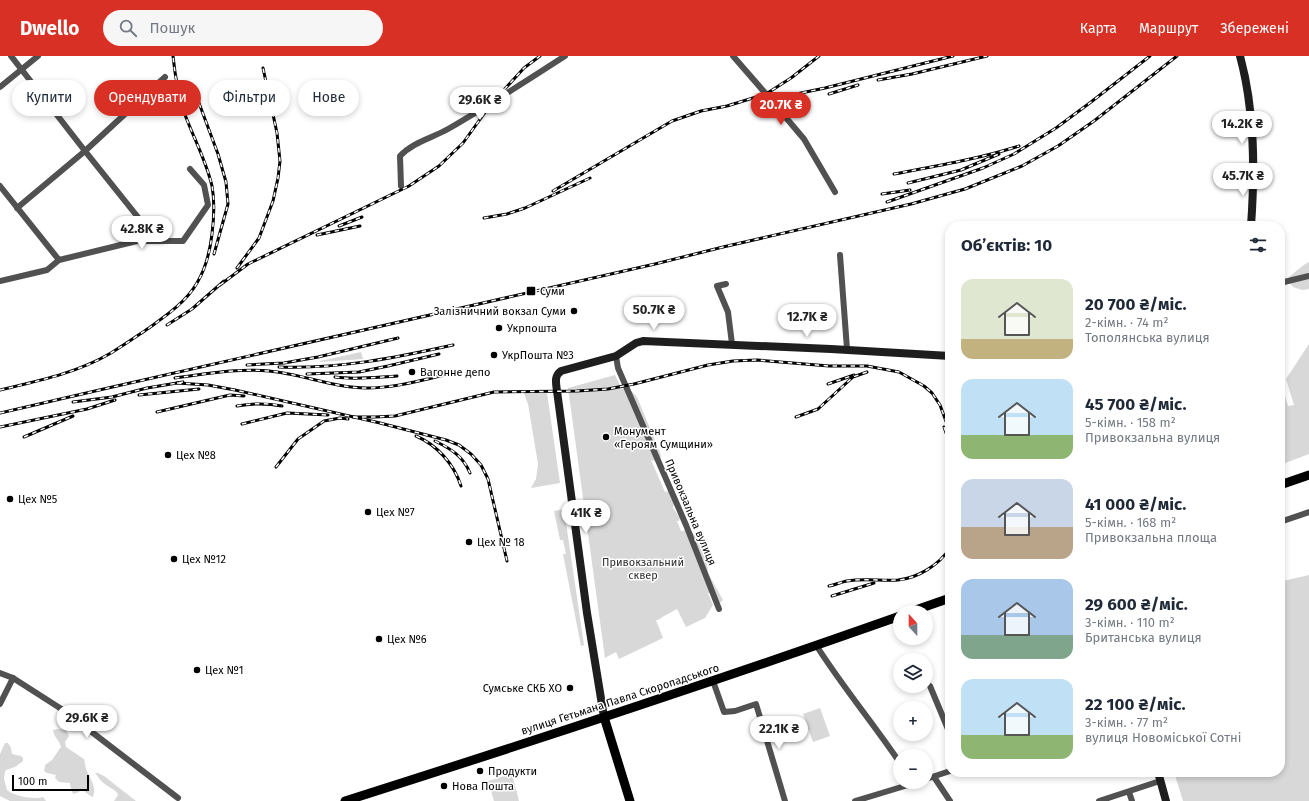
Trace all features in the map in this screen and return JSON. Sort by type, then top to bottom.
[{"type":"main road","points":[[1240,56],[1246,85],[1254,170],[1251,221]]},
{"type":"main road","points":[[630,801],[604,717],[587,613],[555,379],[556,376],[561,371],[616,356],[636,343],[643,341],[847,349],[945,356]]},
{"type":"main road","points":[[1285,483],[1309,475]]},
{"type":"main road","points":[[930,605],[945,600]]},
{"type":"main road","name":"вулиця Гетьмана Павла Скоропадського","points":[[345,801],[713,681],[893,618]]},
{"type":"main road","points":[[1159,777],[1166,801]]},
{"type":"street","points":[[11,56],[141,220]]},
{"type":"street","points":[[0,87],[38,56]]},
{"type":"street","points":[[401,186],[400,156],[410,146],[442,132],[491,104],[565,56]]},
{"type":"street","points":[[733,56],[804,139],[835,192]]},
{"type":"street","points":[[17,208],[85,151],[165,76]]},
{"type":"street","points":[[0,281],[47,270],[59,260],[137,241],[183,241],[208,205],[204,185],[190,169]]},
{"type":"street","points":[[0,186],[59,260]]},
{"type":"street","points":[[840,255],[847,349]]},
{"type":"street","points":[[1285,282],[1309,276]]},
{"type":"street","points":[[726,284],[717,286],[728,312],[732,344]]},
{"type":"street","name":"Привокзальна вулиця","points":[[616,356],[618,368],[686,525],[719,609]]},
{"type":"street","points":[[1285,520],[1309,512]]},
{"type":"street","points":[[816,645],[842,684],[893,753]]},
{"type":"street","points":[[0,673],[13,678],[63,710],[178,798]]},
{"type":"street","points":[[0,704],[13,678]]},
{"type":"street","points":[[713,681],[724,712],[735,711],[756,704],[786,801]]},
{"type":"street","points":[[933,693],[945,722]]},
{"type":"street","points":[[945,773],[934,777],[950,801]]},
{"type":"street","points":[[1099,801],[1160,781]]},
{"type":"street","points":[[855,801],[893,789]]},
{"type":"street","points":[[1129,792],[1132,801]]},
{"type":"green space","points":[[1309,262],[1309,289],[1302,290],[1293,287],[1288,280],[1289,277]]},
{"type":"green space","points":[[1309,344],[1309,454],[1285,463],[1285,396],[1288,406],[1294,405],[1286,379]]},
{"type":"green space","points":[[361,352],[363,359],[320,362],[320,361]]},
{"type":"green space","name":"Привокзальний сквер","points":[[615,375],[622,389],[631,391],[637,397],[661,455],[658,462],[651,460],[665,492],[669,491],[674,502],[673,508],[680,518],[679,521],[677,521],[681,531],[690,530],[693,533],[705,557],[708,573],[723,600],[719,604],[710,593],[708,593],[713,605],[705,618],[686,627],[677,609],[656,620],[663,638],[619,659],[616,652],[605,658],[568,388]]},
{"type":"green space","points":[[524,393],[547,393],[560,483],[531,488],[536,479],[538,464],[528,404]]},
{"type":"green space","points":[[564,509],[584,645],[581,646],[563,554],[566,554],[563,540],[560,540],[554,511]]},
{"type":"green space","points":[[1309,575],[1309,801],[1183,801],[1176,777],[1285,777],[1285,581]]},
{"type":"green space","points":[[820,708],[830,736],[813,742],[803,714]]},
{"type":"green space","points":[[53,730],[66,730],[69,736],[65,742],[66,747],[84,759],[86,769],[94,786],[93,797],[80,790],[79,792],[73,794],[70,783],[59,782],[55,778],[56,775],[44,771],[45,765],[52,760],[61,747],[54,735]]},
{"type":"green space","points":[[5,743],[8,743],[12,754],[23,758],[23,761],[5,772],[4,779],[7,790],[24,797],[43,797],[46,801],[10,801],[0,796],[0,754]]},
{"type":"green space","points":[[95,773],[104,776],[136,801],[114,801],[118,795],[117,793],[102,782]]},
{"type":"green space","points":[[512,774],[519,801],[494,801],[488,781]]},
{"type":"railway","points":[[0,390],[43,380],[71,371],[111,353],[176,308],[193,290],[200,277],[207,259],[211,240],[214,216],[213,192],[206,167],[182,105],[173,56]]},
{"type":"railway","points":[[220,285],[248,264],[409,186],[439,166],[463,143],[491,104],[524,68],[540,56]]},
{"type":"railway","points":[[553,191],[672,121],[701,111],[727,106],[766,94],[791,78],[819,56]]},
{"type":"railway","points":[[758,100],[777,98],[825,88],[953,56]]},
{"type":"railway","points":[[878,80],[912,74],[987,56]]},
{"type":"railway","points":[[887,202],[983,168],[1014,154],[1056,128],[1150,56]]},
{"type":"railway","points":[[0,413],[655,264],[911,204],[965,189],[1022,166],[1058,146],[1094,121],[1177,56]]},
{"type":"railway","points":[[237,268],[259,238],[273,201],[278,178],[280,161],[277,133],[263,68]]},
{"type":"railway","points":[[829,94],[858,85]]},
{"type":"railway","points":[[201,108],[218,154],[226,182],[228,204],[214,254]]},
{"type":"railway","points":[[894,174],[973,158],[1019,146]]},
{"type":"railway","points":[[908,183],[961,170],[999,154]]},
{"type":"railway","points":[[484,218],[507,214],[525,208],[590,178]]},
{"type":"railway","points":[[882,194],[910,190]]},
{"type":"railway","points":[[339,226],[362,217]]},
{"type":"railway","points":[[317,235],[360,226]]},
{"type":"railway","points":[[167,325],[192,309],[224,281]]},
{"type":"railway","points":[[247,365],[284,363],[318,357],[398,338]]},
{"type":"railway","points":[[279,367],[324,366],[367,362],[453,345]]},
{"type":"railway","points":[[307,374],[359,372],[439,354]]},
{"type":"railway","points":[[353,417],[395,416],[494,392],[608,389],[634,384],[708,365],[733,361],[757,360],[829,366],[867,366],[899,372],[924,386],[932,393],[940,405],[945,418]]},
{"type":"railway","points":[[175,378],[222,372],[257,370],[294,375],[342,386],[378,388],[400,385],[454,373]]},
{"type":"railway","points":[[796,417],[818,409],[853,377],[867,372]]},
{"type":"railway","points":[[828,384],[854,375]]},
{"type":"railway","points":[[335,377],[359,378],[397,376]]},
{"type":"railway","points":[[73,402],[112,397],[147,388],[183,382]]},
{"type":"railway","points":[[177,383],[208,385],[235,390],[380,423],[446,440],[459,445],[471,454],[481,465],[488,479],[507,561]]},
{"type":"railway","points":[[139,395],[199,389]]},
{"type":"railway","points":[[157,412],[230,395],[244,396]]},
{"type":"railway","points":[[0,427],[87,409],[115,400]]},
{"type":"railway","points":[[237,406],[249,404],[270,404],[282,406]]},
{"type":"railway","points":[[242,424],[287,413],[328,415]]},
{"type":"railway","points":[[24,437],[73,416]]},
{"type":"railway","points":[[276,467],[298,439],[324,421],[340,418],[348,419]]},
{"type":"railway","points":[[416,436],[424,440],[444,456],[454,470],[461,486]]},
{"type":"railway","points":[[435,441],[456,454],[464,462],[470,473]]},
{"type":"railway","points":[[829,586],[853,580],[906,579],[927,570],[945,554]]},
{"type":"railway","points":[[832,596],[874,583]]},
{"type":"place","name":"Суми","points":[[531,291]]},
{"type":"place","name":"Залізничний вокзал Суми","points":[[574,311]]},
{"type":"place","name":"Укрпошта","points":[[499,328]]},
{"type":"place","name":"УкрПошта №3","points":[[494,355]]},
{"type":"place","name":"Вагонне депо","points":[[412,372]]},
{"type":"place","name":"Монумент «Героям Сумщини»","points":[[606,437]]},
{"type":"place","name":"Цех №8","points":[[168,455]]},
{"type":"place","name":"Цех №5","points":[[10,499]]},
{"type":"place","name":"Цех №7","points":[[368,512]]},
{"type":"place","name":"Цех № 18","points":[[469,542]]},
{"type":"place","name":"Цех №12","points":[[174,559]]},
{"type":"place","name":"Цех №6","points":[[379,639]]},
{"type":"place","name":"Цех №1","points":[[197,670]]},
{"type":"place","name":"Сумське СКБ ХО","points":[[570,688]]},
{"type":"place","name":"Продукти","points":[[480,771]]},
{"type":"place","name":"Нова Пошта","points":[[444,786]]}]
